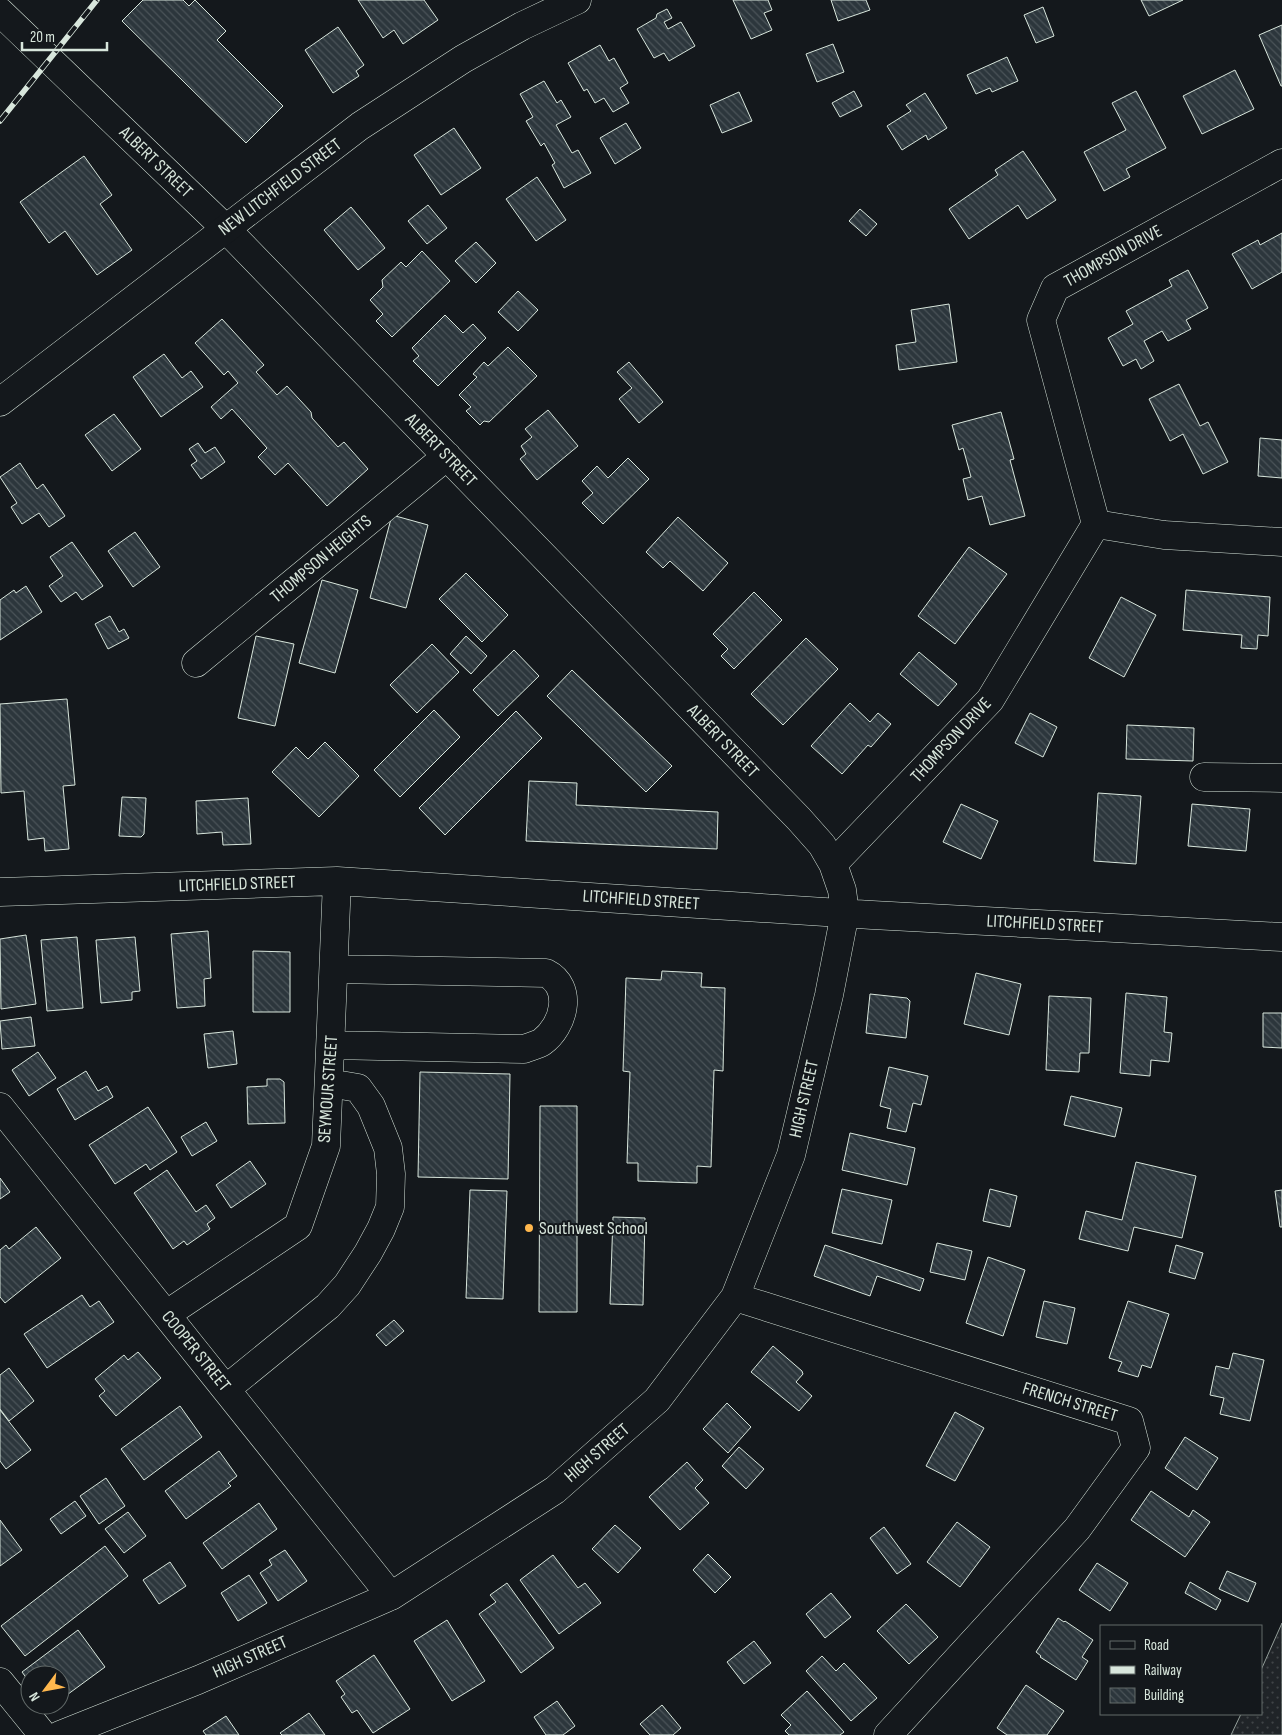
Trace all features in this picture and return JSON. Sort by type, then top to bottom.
[{"type":"main road","name":"NEW LITCHFIELD STREET","points":[[0,402],[360,126],[464,59],[522,26],[577,0]]},
{"type":"main road","name":"ALBERT STREET","points":[[0,12],[226,228],[798,819],[822,845],[833,864],[842,890],[845,913]]},
{"type":"main road","name":"THOMPSON DRIVE","points":[[833,864],[990,700],[1096,524],[1041,320],[1055,288],[1282,163]]},
{"type":"main road","name":"THOMPSON HEIGHTS","points":[[196,663],[447,456]]},
{"type":"main road","points":[[1096,524],[1164,535],[1282,542]]},
{"type":"main road","points":[[1204,777],[1282,778]]},
{"type":"main road","name":"LITCHFIELD STREET","points":[[0,892],[337,881],[845,913],[1282,937]]},
{"type":"main road","name":"SEYMOUR STREET","points":[[167,1314],[298,1226],[326,1146],[337,881]]},
{"type":"main road","name":"HIGH STREET","points":[[60,1735],[198,1680],[391,1596],[555,1490],[657,1400],[735,1297],[791,1155],[845,913]]},
{"type":"main road","points":[[331,1045],[524,1049],[542,1042],[558,1026],[564,1006],[560,987],[555,978],[546,973],[334,969]]},
{"type":"main road","points":[[226,1389],[328,1306],[347,1285],[368,1253],[390,1207],[391,1174],[388,1148],[371,1106],[358,1088],[329,1084]]},
{"type":"main road","name":"COOPER STREET","points":[[0,1107],[391,1596]]},
{"type":"main road","name":"FRENCH STREET","points":[[735,1297],[1129,1421],[1136,1448],[1077,1529],[888,1735]]},
{"type":"main road","points":[[0,1682],[43,1735]]},
{"type":"shaded area","points":[[1282,1623],[1282,1735],[1231,1735],[1241,1715],[1262,1715],[1262,1668]]},
{"type":"building","points":[[143,0],[183,0],[189,6],[195,0],[226,31],[217,40],[283,106],[246,143],[122,21]]},
{"type":"building","points":[[358,0],[424,0],[438,20],[403,44],[394,30],[383,38]]},
{"type":"building","points":[[733,0],[768,0],[772,10],[764,13],[772,30],[751,39]]},
{"type":"building","points":[[831,0],[866,0],[870,10],[838,21]]},
{"type":"building","points":[[1141,0],[1183,0],[1149,16]]},
{"type":"building","points":[[1043,7],[1054,36],[1036,43],[1024,15]]},
{"type":"building","points":[[667,9],[672,18],[664,22],[668,29],[681,22],[695,46],[669,61],[664,53],[654,58],[637,29]]},
{"type":"building","points":[[1282,25],[1282,86],[1281,86],[1259,35]]},
{"type":"building","points":[[338,27],[364,65],[356,71],[359,76],[333,93],[305,50]]},
{"type":"building","points":[[833,44],[844,72],[817,82],[806,54]]},
{"type":"building","points":[[600,45],[609,61],[614,58],[628,83],[620,88],[629,103],[613,112],[604,98],[595,103],[587,89],[584,91],[568,63]]},
{"type":"building","points":[[1007,57],[1018,81],[992,92],[990,88],[976,94],[967,75]]},
{"type":"building","points":[[1235,70],[1254,109],[1202,134],[1183,96]]},
{"type":"building","points":[[544,81],[557,103],[561,100],[571,117],[556,125],[572,153],[578,150],[591,173],[564,188],[552,165],[555,163],[544,143],[541,146],[526,121],[533,117],[520,94]]},
{"type":"building","points":[[854,91],[862,106],[840,117],[832,103]]},
{"type":"building","points":[[1136,91],[1166,148],[1126,169],[1130,177],[1104,191],[1084,152],[1126,130],[1112,103]]},
{"type":"building","points":[[739,92],[752,121],[722,133],[710,105]]},
{"type":"building","points":[[925,93],[947,128],[928,140],[926,135],[902,150],[887,126],[911,111],[906,105]]},
{"type":"building","points":[[626,123],[641,148],[615,164],[600,138]]},
{"type":"building","points":[[454,128],[481,168],[441,195],[414,155]]},
{"type":"building","points":[[1023,151],[1056,200],[1027,219],[1018,205],[969,239],[949,209],[998,175],[995,170]]},
{"type":"building","points":[[84,156],[112,195],[100,204],[132,250],[97,275],[65,231],[49,243],[20,202]]},
{"type":"building","points":[[537,177],[566,220],[536,241],[506,199]]},
{"type":"building","points":[[428,205],[447,228],[427,244],[408,221]]},
{"type":"building","points":[[351,207],[385,248],[358,270],[324,230]]},
{"type":"building","points":[[860,209],[877,224],[866,236],[849,221]]},
{"type":"building","points":[[1282,233],[1282,272],[1252,289],[1232,254],[1258,240],[1260,245]]},
{"type":"building","points":[[476,242],[496,263],[476,283],[455,261]]},
{"type":"building","points":[[422,251],[450,281],[392,337],[376,321],[383,314],[370,300],[383,287],[382,280],[401,262],[406,267]]},
{"type":"building","points":[[1188,270],[1208,308],[1186,320],[1191,329],[1168,341],[1162,331],[1144,341],[1154,361],[1141,369],[1136,359],[1123,366],[1108,338],[1133,324],[1126,311],[1172,286],[1169,280]]},
{"type":"building","points":[[518,291],[538,310],[518,331],[498,312]]},
{"type":"building","points":[[949,304],[957,362],[899,370],[896,345],[916,342],[911,310]]},
{"type":"building","points":[[445,315],[463,333],[473,324],[486,338],[438,386],[413,361],[419,356],[412,348]]},
{"type":"building","points":[[222,319],[264,365],[256,372],[277,395],[287,386],[311,412],[312,418],[338,447],[344,442],[368,469],[327,506],[288,463],[275,475],[258,457],[267,448],[232,409],[221,419],[211,407],[238,383],[228,371],[224,375],[195,343]]},
{"type":"building","points":[[508,347],[537,376],[489,422],[484,421],[480,425],[466,411],[471,407],[459,395],[477,377],[473,374],[484,362],[488,366]]},
{"type":"building","points":[[164,354],[182,378],[191,371],[203,387],[161,417],[133,377]]},
{"type":"building","points":[[629,362],[663,402],[639,423],[619,399],[632,388],[617,372]]},
{"type":"building","points":[[1179,384],[1200,426],[1208,422],[1228,462],[1203,474],[1183,434],[1170,441],[1149,399]]},
{"type":"building","points":[[548,410],[578,446],[537,480],[520,459],[526,454],[521,446],[532,437],[525,429]]},
{"type":"building","points":[[1001,412],[1014,459],[1010,460],[1025,516],[990,525],[982,496],[968,500],[963,479],[971,477],[963,448],[959,450],[952,425]]},
{"type":"building","points":[[114,414],[141,449],[112,471],[85,435]]},
{"type":"building","points":[[1260,438],[1282,440],[1282,478],[1258,476]]},
{"type":"building","points":[[198,443],[205,453],[215,447],[225,462],[201,479],[191,465],[197,461],[189,449]]},
{"type":"building","points":[[628,458],[649,479],[603,524],[582,503],[593,493],[582,481],[597,466],[608,478]]},
{"type":"building","points":[[20,463],[37,489],[43,484],[65,516],[49,527],[39,513],[22,524],[11,507],[17,503],[0,477]]},
{"type":"building","points":[[392,515],[428,525],[406,608],[370,598]]},
{"type":"building","points":[[678,517],[728,563],[703,591],[670,561],[663,568],[646,552]]},
{"type":"building","points":[[135,532],[160,567],[133,587],[108,551]]},
{"type":"building","points":[[72,542],[103,586],[82,600],[76,592],[61,602],[49,586],[63,576],[50,557]]},
{"type":"building","points":[[969,547],[1007,574],[955,644],[918,616]]},
{"type":"building","points":[[466,573],[508,615],[482,642],[439,599]]},
{"type":"building","points":[[322,580],[358,590],[335,673],[299,663]]},
{"type":"building","points":[[26,586],[42,612],[0,640],[0,600],[14,590],[16,593]]},
{"type":"building","points":[[1186,590],[1270,597],[1268,636],[1258,635],[1257,649],[1241,648],[1242,635],[1183,630]]},
{"type":"building","points":[[754,592],[782,620],[734,669],[721,656],[728,649],[713,634]]},
{"type":"building","points":[[1121,597],[1156,615],[1124,677],[1089,658]]},
{"type":"building","points":[[110,616],[119,632],[124,629],[129,638],[108,649],[95,624]]},
{"type":"building","points":[[256,636],[294,644],[275,726],[238,718]]},
{"type":"building","points":[[466,636],[487,656],[471,674],[450,654]]},
{"type":"building","points":[[806,638],[838,669],[783,725],[751,694]]},
{"type":"building","points":[[432,644],[459,672],[417,713],[390,685]]},
{"type":"building","points":[[514,650],[539,676],[498,716],[473,690]]},
{"type":"building","points":[[919,652],[957,684],[938,706],[900,674]]},
{"type":"building","points":[[572,670],[672,766],[646,792],[547,696]]},
{"type":"building","points":[[67,699],[75,785],[63,786],[69,849],[45,851],[44,838],[28,840],[24,791],[1,793],[0,704]]},
{"type":"building","points":[[850,703],[870,722],[878,713],[891,724],[871,747],[868,745],[842,774],[811,746]]},
{"type":"building","points":[[434,710],[460,737],[400,797],[374,770]]},
{"type":"building","points":[[516,711],[542,738],[445,835],[419,808]]},
{"type":"building","points":[[1030,713],[1057,727],[1043,757],[1015,743]]},
{"type":"building","points":[[1127,725],[1194,728],[1193,761],[1126,759]]},
{"type":"building","points":[[325,742],[359,776],[319,817],[272,772],[296,747],[308,759]]},
{"type":"building","points":[[529,781],[577,783],[576,805],[718,812],[717,849],[526,841]]},
{"type":"building","points":[[1098,793],[1141,796],[1136,864],[1094,861]]},
{"type":"building","points":[[122,797],[146,798],[144,834],[141,837],[119,836]]},
{"type":"building","points":[[248,798],[251,844],[223,845],[222,832],[197,834],[196,801]]},
{"type":"building","points":[[961,804],[998,821],[981,859],[943,842]]},
{"type":"building","points":[[1192,804],[1250,809],[1246,851],[1188,846]]},
{"type":"building","points":[[208,931],[211,978],[204,979],[205,1006],[177,1008],[171,934]]},
{"type":"building","points":[[26,935],[36,1004],[1,1009],[0,939]]},
{"type":"building","points":[[77,937],[83,1008],[47,1011],[41,940]]},
{"type":"building","points":[[135,937],[140,991],[132,992],[132,1000],[101,1003],[96,940]]},
{"type":"building","points":[[253,951],[290,952],[290,1012],[253,1012]]},
{"type":"building","points":[[662,971],[702,973],[701,987],[725,988],[723,1071],[714,1070],[711,1167],[697,1166],[697,1183],[638,1181],[638,1163],[627,1163],[630,1072],[623,1071],[626,978],[661,980]]},
{"type":"building","points":[[976,973],[1021,984],[1009,1035],[964,1024]]},
{"type":"building","points":[[1126,993],[1167,997],[1164,1032],[1172,1033],[1169,1062],[1151,1060],[1150,1076],[1120,1073]]},
{"type":"building","points":[[870,994],[907,998],[910,1001],[906,1038],[866,1033]]},
{"type":"building","points":[[1049,996],[1091,998],[1089,1053],[1080,1053],[1079,1072],[1046,1070]]},
{"type":"building","points":[[1263,1013],[1282,1013],[1282,1048],[1263,1047]]},
{"type":"building","points":[[31,1017],[35,1046],[2,1049],[0,1021]]},
{"type":"building","points":[[233,1031],[237,1064],[208,1068],[204,1034]]},
{"type":"building","points":[[38,1052],[56,1078],[29,1096],[12,1070]]},
{"type":"building","points":[[889,1067],[928,1076],[921,1105],[913,1103],[906,1132],[887,1128],[891,1109],[880,1106]]},
{"type":"building","points":[[86,1071],[98,1091],[107,1086],[113,1097],[75,1120],[57,1089]]},
{"type":"building","points":[[420,1072],[510,1074],[508,1179],[418,1177]]},
{"type":"building","points":[[267,1079],[280,1079],[284,1082],[285,1123],[248,1124],[247,1087],[267,1086]]},
{"type":"building","points":[[1071,1096],[1122,1108],[1115,1137],[1064,1125]]},
{"type":"building","points":[[540,1106],[577,1106],[577,1312],[539,1312]]},
{"type":"building","points":[[148,1107],[177,1152],[150,1170],[146,1164],[115,1184],[89,1145]]},
{"type":"building","points":[[206,1122],[217,1141],[192,1156],[181,1137]]},
{"type":"building","points":[[850,1133],[915,1148],[907,1185],[842,1170]]},
{"type":"building","points":[[250,1161],[266,1184],[231,1208],[216,1185]]},
{"type":"building","points":[[1136,1162],[1196,1176],[1182,1238],[1134,1227],[1128,1251],[1079,1239],[1086,1211],[1122,1220]]},
{"type":"building","points":[[167,1170],[196,1212],[206,1205],[215,1218],[207,1224],[210,1229],[187,1245],[184,1241],[173,1249],[134,1193]]},
{"type":"building","points":[[0,1178],[10,1192],[0,1199]]},
{"type":"building","points":[[842,1189],[892,1200],[882,1244],[832,1233]]},
{"type":"building","points":[[990,1189],[1017,1196],[1010,1227],[983,1221]]},
{"type":"building","points":[[470,1190],[507,1191],[503,1299],[466,1298]]},
{"type":"building","points":[[1282,1190],[1282,1227],[1280,1227],[1275,1191]]},
{"type":"building","points":[[613,1217],[645,1218],[643,1305],[610,1304]]},
{"type":"building","points":[[36,1227],[61,1258],[5,1303],[0,1297],[0,1250],[6,1245],[9,1249]]},
{"type":"building","points":[[937,1243],[972,1251],[965,1280],[930,1272]]},
{"type":"building","points":[[825,1245],[924,1279],[920,1291],[877,1276],[870,1296],[814,1276]]},
{"type":"building","points":[[1176,1245],[1203,1253],[1195,1279],[1169,1272]]},
{"type":"building","points":[[988,1257],[1025,1270],[1003,1336],[966,1323]]},
{"type":"building","points":[[82,1295],[90,1307],[99,1301],[114,1322],[47,1368],[24,1334]]},
{"type":"building","points":[[1044,1301],[1075,1308],[1067,1344],[1036,1337]]},
{"type":"building","points":[[1128,1301],[1169,1314],[1151,1368],[1142,1365],[1138,1377],[1118,1371],[1122,1362],[1109,1358]]},
{"type":"building","points":[[394,1320],[404,1331],[386,1346],[376,1335]]},
{"type":"building","points":[[773,1346],[802,1371],[803,1374],[796,1382],[812,1396],[799,1411],[751,1372]]},
{"type":"building","points":[[138,1352],[161,1378],[116,1416],[99,1396],[105,1391],[95,1379],[124,1355],[128,1360]]},
{"type":"building","points":[[1233,1353],[1264,1360],[1250,1421],[1220,1414],[1224,1398],[1210,1395],[1216,1366],[1229,1369]]},
{"type":"building","points":[[9,1368],[34,1401],[9,1421],[0,1409],[0,1375]]},
{"type":"building","points":[[727,1403],[751,1427],[728,1453],[703,1429]]},
{"type":"building","points":[[180,1406],[202,1437],[144,1480],[121,1449]]},
{"type":"building","points":[[0,1410],[31,1450],[6,1469],[0,1461]]},
{"type":"building","points":[[955,1412],[984,1428],[955,1481],[926,1466]]},
{"type":"building","points":[[1185,1437],[1218,1458],[1197,1490],[1165,1468]]},
{"type":"building","points":[[739,1447],[764,1469],[746,1489],[722,1466]]},
{"type":"building","points":[[219,1451],[237,1476],[228,1483],[231,1486],[186,1519],[165,1491]]},
{"type":"building","points":[[687,1462],[703,1480],[695,1488],[709,1503],[680,1530],[649,1497]]},
{"type":"building","points":[[106,1478],[125,1506],[99,1524],[80,1496]]},
{"type":"building","points":[[1151,1491],[1189,1517],[1193,1510],[1210,1522],[1185,1557],[1131,1520]]},
{"type":"building","points":[[75,1501],[86,1516],[61,1534],[50,1519]]},
{"type":"building","points":[[259,1503],[277,1529],[222,1569],[203,1543]]},
{"type":"building","points":[[128,1512],[146,1536],[124,1553],[105,1529]]},
{"type":"building","points":[[0,1520],[22,1550],[0,1566]]},
{"type":"building","points":[[957,1522],[990,1547],[960,1587],[927,1562]]},
{"type":"building","points":[[615,1525],[641,1548],[618,1573],[592,1549]]},
{"type":"building","points":[[884,1527],[911,1564],[897,1574],[870,1538]]},
{"type":"building","points":[[105,1546],[128,1576],[25,1656],[1,1626]]},
{"type":"building","points":[[285,1550],[307,1581],[278,1601],[260,1573],[272,1565],[269,1560]]},
{"type":"building","points":[[708,1554],[731,1577],[715,1593],[693,1570]]},
{"type":"building","points":[[553,1555],[578,1588],[585,1583],[601,1603],[559,1634],[520,1580]]},
{"type":"building","points":[[170,1562],[186,1586],[159,1604],[143,1580]]},
{"type":"building","points":[[1097,1563],[1128,1583],[1110,1611],[1079,1590]]},
{"type":"building","points":[[1227,1571],[1256,1583],[1248,1602],[1219,1589]]},
{"type":"building","points":[[249,1575],[267,1603],[238,1621],[221,1593]]},
{"type":"building","points":[[1190,1582],[1221,1600],[1216,1610],[1185,1593]]},
{"type":"building","points":[[507,1583],[554,1648],[521,1673],[479,1614],[496,1602],[490,1595]]},
{"type":"building","points":[[831,1593],[851,1617],[825,1638],[806,1614]]},
{"type":"building","points":[[906,1604],[938,1637],[909,1664],[877,1631]]},
{"type":"building","points":[[1058,1618],[1093,1640],[1082,1657],[1088,1661],[1076,1680],[1040,1657],[1036,1652]]},
{"type":"building","points":[[447,1620],[485,1681],[452,1701],[414,1641]]},
{"type":"building","points":[[78,1630],[105,1667],[70,1693],[70,1665],[31,1665]]},
{"type":"building","points":[[754,1641],[771,1663],[744,1684],[727,1662]]},
{"type":"building","points":[[374,1655],[410,1709],[373,1733],[357,1710],[352,1713],[341,1697],[345,1694],[336,1681]]},
{"type":"building","points":[[822,1656],[836,1671],[844,1663],[877,1698],[851,1721],[806,1671]]},
{"type":"building","points":[[1026,1685],[1064,1711],[1047,1735],[1007,1735],[997,1728]]},
{"type":"building","points":[[807,1691],[844,1732],[840,1735],[789,1735],[785,1731],[791,1725],[781,1715]]},
{"type":"building","points":[[557,1701],[575,1726],[563,1735],[546,1735],[534,1717]]},
{"type":"building","points":[[662,1705],[681,1728],[673,1735],[650,1735],[640,1724]]},
{"type":"building","points":[[309,1713],[325,1735],[282,1735],[280,1733]]},
{"type":"building","points":[[226,1716],[239,1735],[206,1735],[203,1731]]},
{"type":"railway","points":[[0,121],[97,0]]},
{"type":"place","name":"Southwest School","points":[[529,1228]]}]
